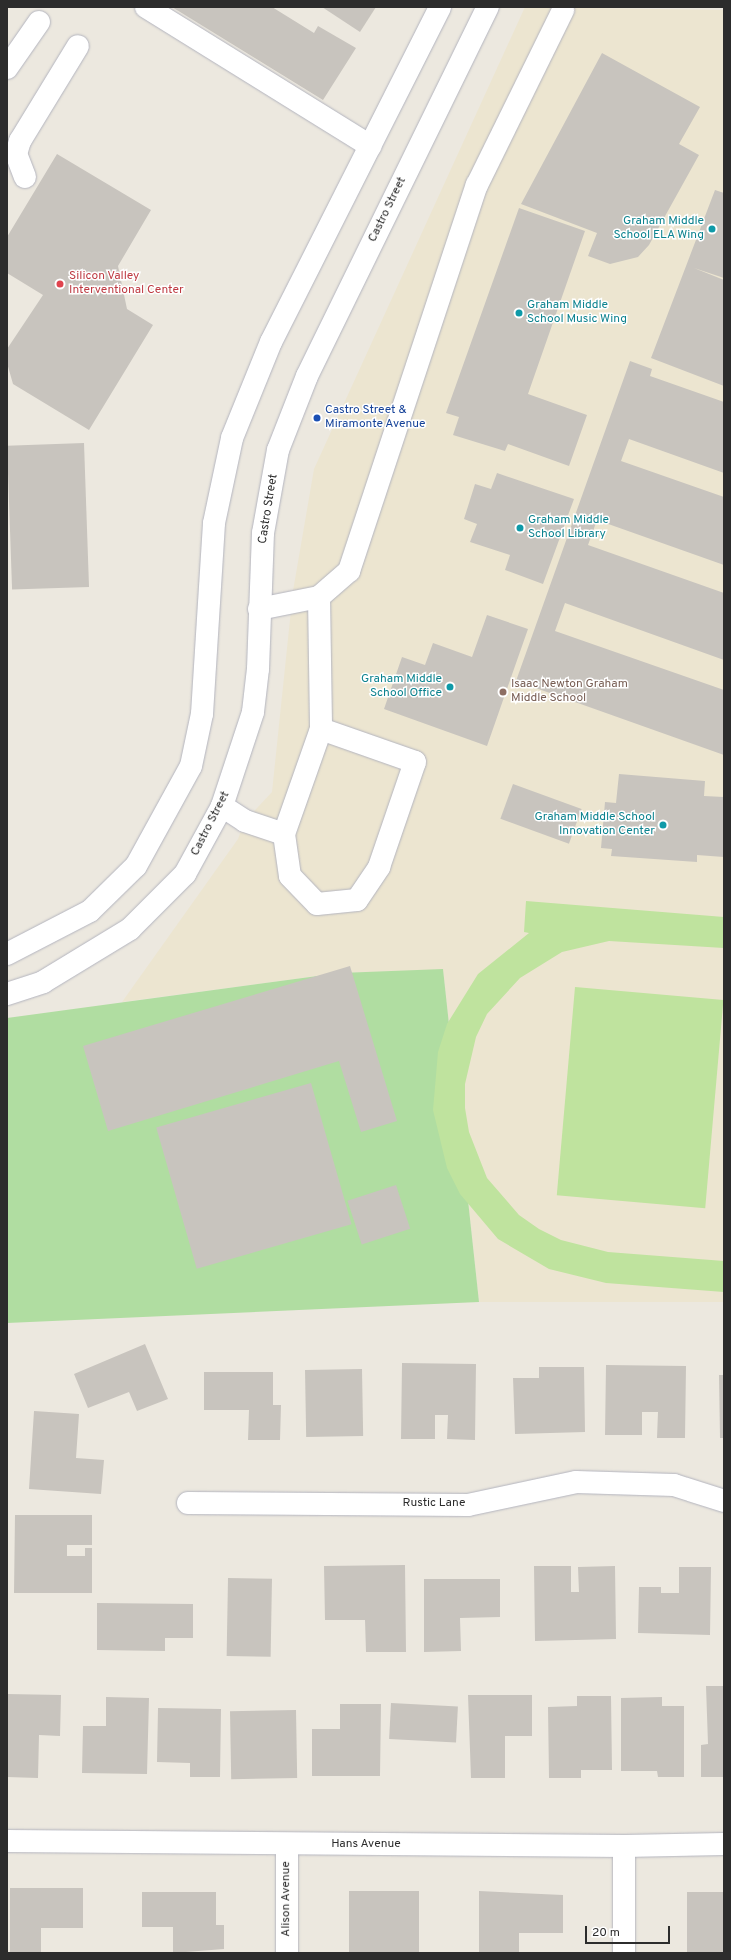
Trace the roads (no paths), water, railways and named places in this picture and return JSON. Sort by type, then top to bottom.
[{"type":"street","points":[[146,7],[370,146]]},
{"type":"street","points":[[7,954],[90,911],[136,866],[191,766],[202,714],[214,523],[232,438],[271,342],[440,7]]},
{"type":"street","name":"Castro Street","points":[[7,994],[43,982],[130,929],[185,874],[222,806],[253,712],[263,533],[278,450],[307,376],[488,7]]},
{"type":"street","points":[[259,609],[319,597],[349,571],[477,185],[563,10]]},
{"type":"street","points":[[7,68],[39,22]]},
{"type":"street","points":[[25,177],[16,154],[20,141],[78,46]]},
{"type":"street","points":[[319,597],[321,729],[284,834],[290,876],[317,904],[357,900],[379,867],[415,762],[321,729]]},
{"type":"street","points":[[222,806],[246,821],[284,834]]},
{"type":"street","name":"Rustic Lane","points":[[188,1502],[468,1505],[576,1482],[674,1485],[724,1501]]},
{"type":"street","name":"Hans Avenue","points":[[7,1841],[624,1846],[724,1844]]},
{"type":"street","name":"Alison Avenue","points":[[287,1844],[287,1953]]},
{"type":"street","points":[[624,1846],[624,1953]]},
{"type":"place","name":"Graham Middle School ELA Wing","points":[[712,229]]},
{"type":"place","name":"Silicon Valley Interventional Center","points":[[60,284]]},
{"type":"place","name":"Graham Middle School Music Wing","points":[[519,313]]},
{"type":"place","name":"Castro Street & Miramonte Avenue","points":[[317,418]]},
{"type":"place","name":"Graham Middle School Library","points":[[520,528]]},
{"type":"place","name":"Graham Middle School Office","points":[[450,687]]},
{"type":"place","name":"Isaac Newton Graham Middle School","points":[[503,692]]},
{"type":"place","name":"Graham Middle School Innovation Center","points":[[663,825]]}]
